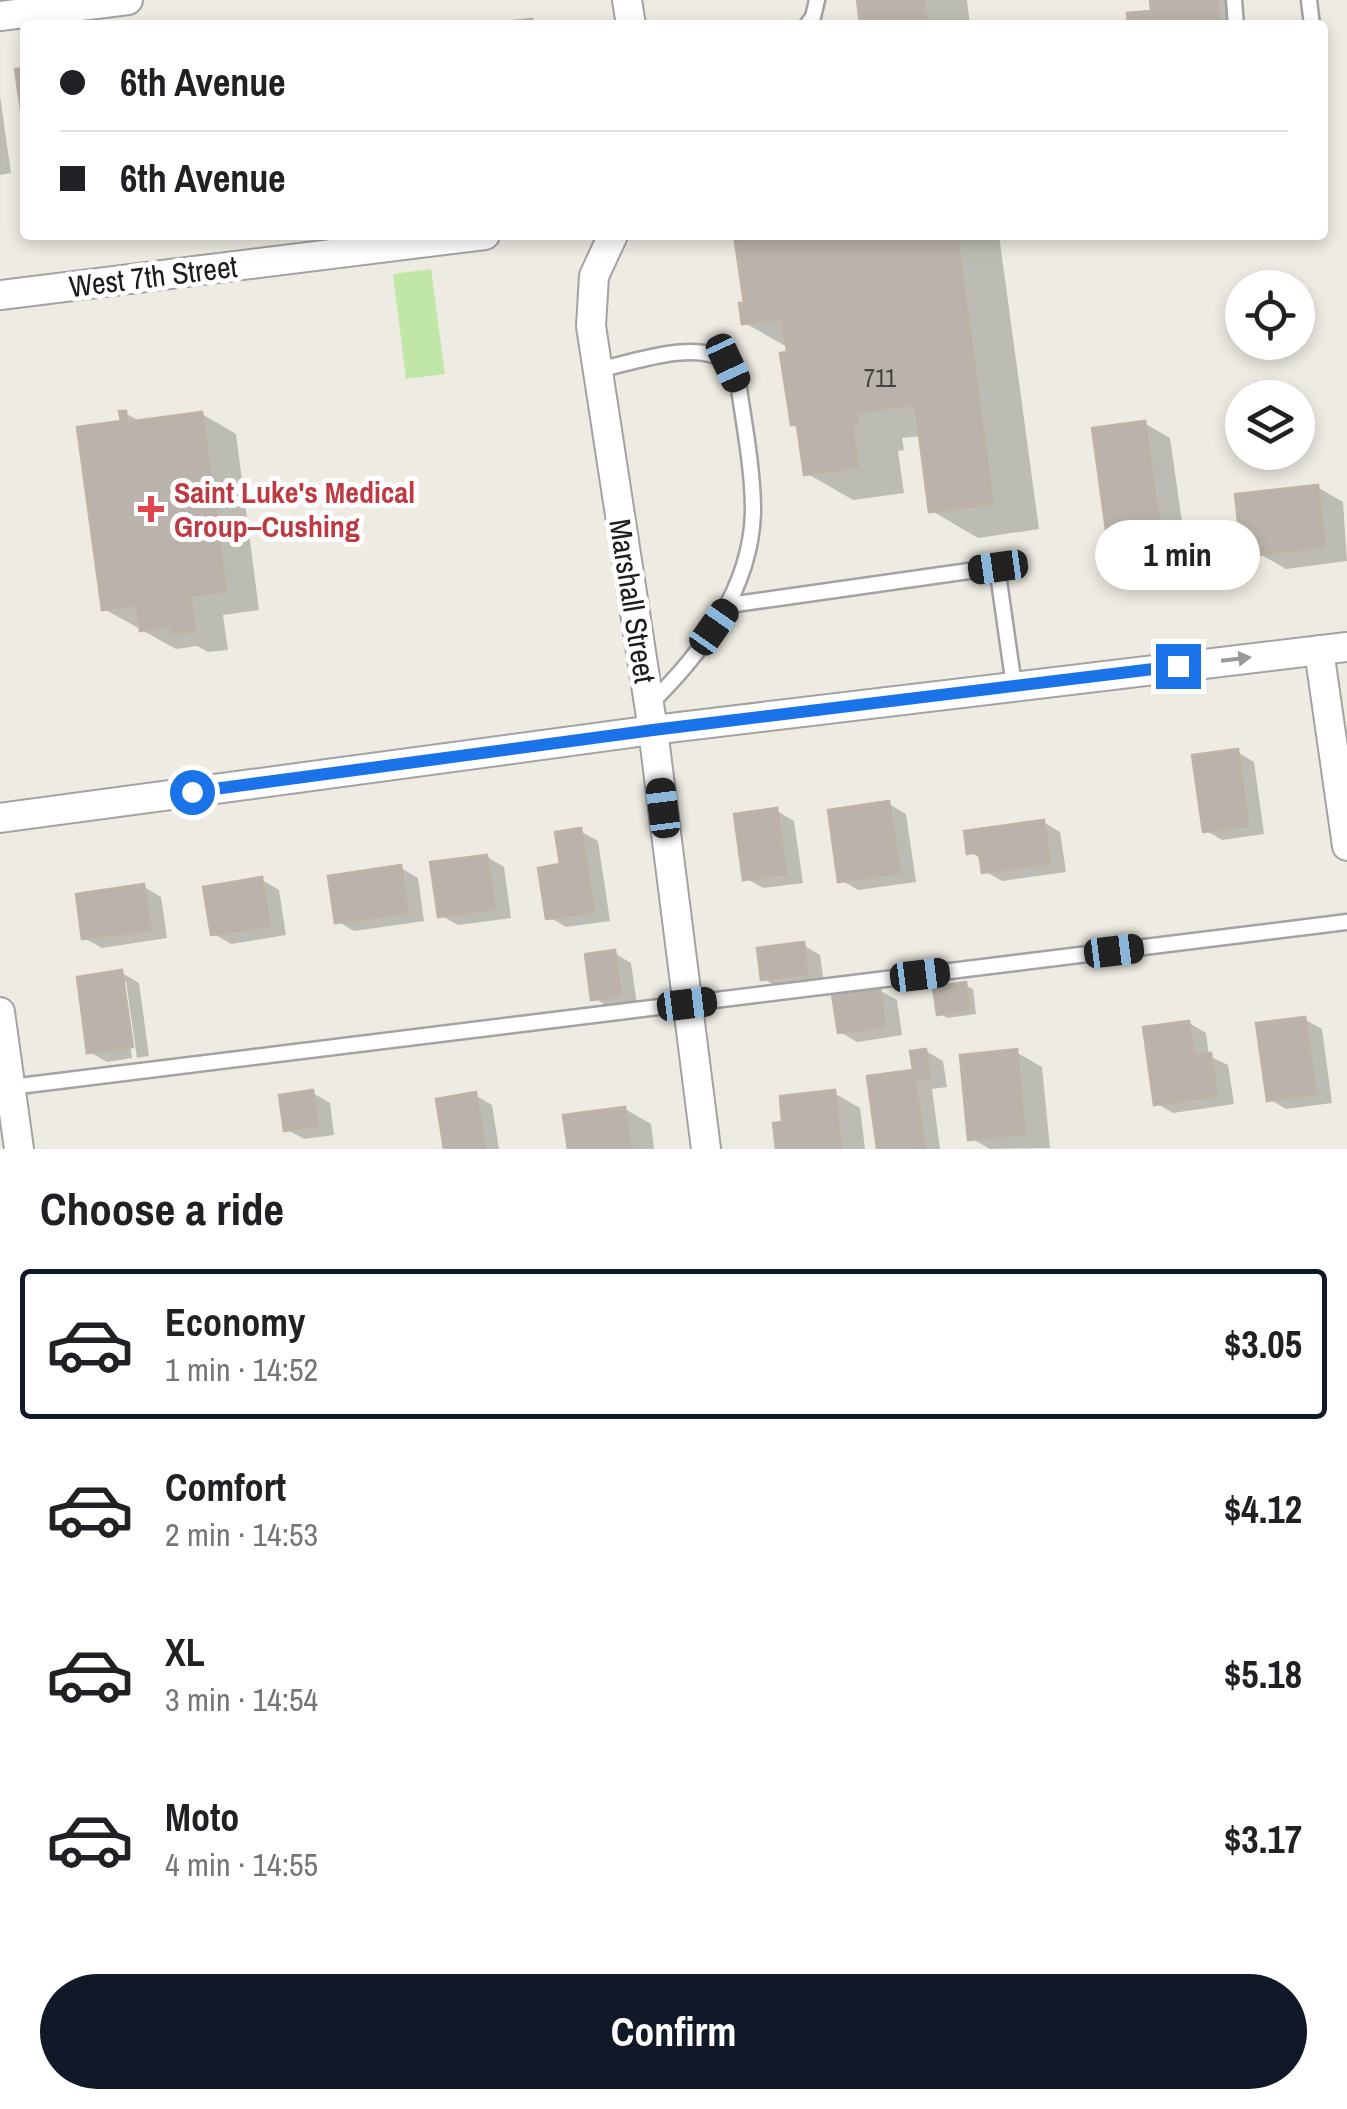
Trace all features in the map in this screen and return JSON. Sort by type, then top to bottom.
[{"type":"street","points":[[16,9],[128,0]]},
{"type":"street","name":"West 7th Street","points":[[0,294],[444,240]]},
{"type":"street","name":"Marshall Street","points":[[611,240],[594,276],[592,326],[651,717],[706,1149]]},
{"type":"street","points":[[0,818],[651,717],[1014,686],[1333,648],[1347,846]]},
{"type":"street","points":[[0,1012],[7,1084],[20,1149]]},
{"type":"lane","points":[[598,370],[679,352],[710,354],[728,363],[738,382],[753,512],[748,555],[729,605],[651,717]]},
{"type":"lane","points":[[729,605],[998,567],[1014,686]]},
{"type":"lane","points":[[7,1084],[1347,922]]},
{"type":"green space","points":[[431,269],[445,374],[406,379],[393,274]]},
{"type":"building","points":[[857,0],[924,0],[927,20],[859,20]]},
{"type":"building","points":[[1150,0],[1217,0],[1219,20],[1128,20],[1127,13],[1151,11]]},
{"type":"building","points":[[20,68],[20,104],[15,69]]},
{"type":"building","points":[[735,240],[958,240],[993,504],[929,512],[915,404],[856,413],[858,424],[852,425],[858,467],[804,475],[797,425],[791,425],[780,353],[787,352],[782,319],[742,324],[739,303],[744,303]]},
{"type":"building","name":"Saint Luke's Medical Group–Cushing","points":[[119,411],[126,411],[127,422],[202,412],[226,591],[190,596],[195,631],[172,634],[171,627],[140,631],[137,605],[102,610],[77,427],[121,421]]},
{"type":"building","points":[[1145,421],[1159,522],[1106,530],[1092,428]]},
{"type":"building","points":[[1318,485],[1325,547],[1258,555],[1255,529],[1239,531],[1235,494]]},
{"type":"building","points":[[1238,749],[1248,826],[1203,832],[1192,755]]},
{"type":"building","points":[[889,801],[900,873],[838,882],[828,810]]},
{"type":"building","points":[[777,808],[786,874],[743,880],[734,814]]},
{"type":"building","points":[[1044,820],[1050,863],[982,873],[979,852],[967,854],[964,831]]},
{"type":"building","points":[[581,828],[594,912],[546,919],[538,868],[560,864],[555,832]]},
{"type":"building","points":[[487,855],[495,909],[438,917],[430,862]]},
{"type":"building","points":[[401,865],[408,913],[335,923],[328,876]]},
{"type":"building","points":[[262,877],[270,926],[211,935],[203,887]]},
{"type":"building","points":[[144,884],[151,930],[82,939],[76,894]]},
{"type":"building","points":[[804,942],[807,974],[761,980],[757,948]]},
{"type":"building","points":[[615,950],[621,996],[591,1000],[585,954]]},
{"type":"building","points":[[122,970],[133,1047],[87,1053],[77,977]]},
{"type":"building","points":[[966,982],[969,1010],[937,1015],[933,987]]},
{"type":"building","points":[[880,987],[885,1027],[838,1033],[832,994]]},
{"type":"building","points":[[1305,1017],[1316,1094],[1267,1101],[1256,1023]]},
{"type":"building","points":[[1189,1021],[1194,1055],[1211,1053],[1217,1096],[1154,1105],[1143,1027]]},
{"type":"building","points":[[926,1049],[930,1078],[915,1080],[925,1149],[877,1149],[867,1076],[913,1070],[910,1051]]},
{"type":"building","points":[[1017,1049],[1025,1134],[968,1140],[960,1055]]},
{"type":"building","points":[[313,1090],[318,1126],[284,1131],[279,1095]]},
{"type":"building","points":[[835,1090],[841,1149],[776,1149],[773,1123],[782,1122],[780,1096]]},
{"type":"building","points":[[476,1092],[485,1149],[444,1149],[436,1099]]},
{"type":"building","points":[[625,1107],[631,1149],[568,1149],[563,1115]]},
{"type":"place","name":"Saint Luke's Medical Group–Cushing","points":[[151,509]]},
{"type":"route","points":[[192,792],[653,730],[1178,666]]}]
